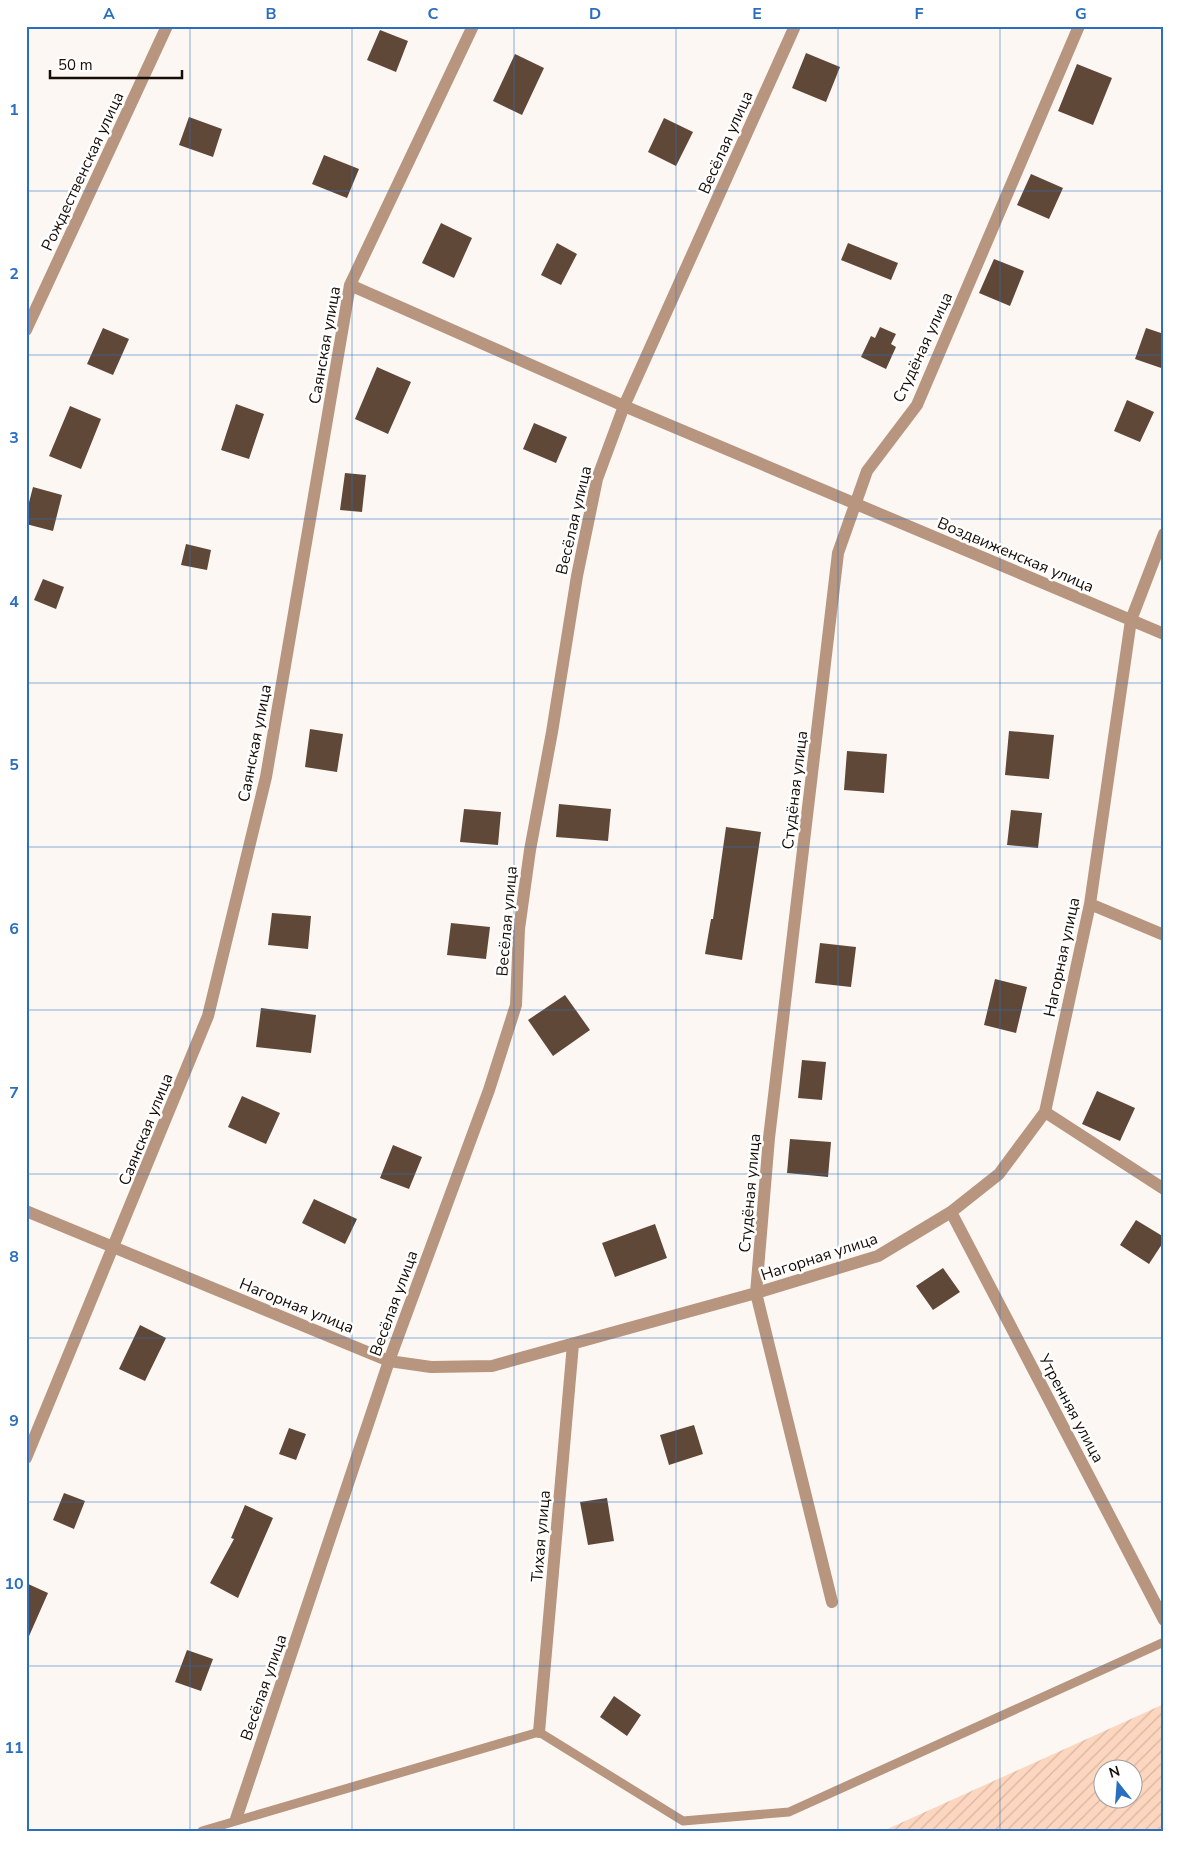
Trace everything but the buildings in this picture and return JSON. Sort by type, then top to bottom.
[{"type":"street","name":"Рождественская улица","points":[[26,330],[167,26]]},
{"type":"street","name":"Саянская улица","points":[[26,1458],[115,1248],[211,1007],[266,777],[350,285],[473,26]]},
{"type":"street","name":"Весёлая улица","points":[[236,1819],[389,1361],[489,1090],[516,1005],[519,930],[530,850],[552,732],[577,576],[597,479],[624,406],[795,26]]},
{"type":"street","name":"Студёная улица","points":[[832,1602],[756,1293],[769,1138],[838,552],[867,471],[917,405],[1079,26]]},
{"type":"street","name":"Воздвиженская улица","points":[[350,285],[624,406],[1164,634]]},
{"type":"street","name":"Нагорная улица","points":[[26,1212],[389,1361],[431,1367],[492,1366],[756,1293],[878,1256],[951,1212],[999,1174],[1045,1112],[1090,904],[1131,620],[1164,534]]},
{"type":"street","points":[[1090,904],[1164,935]]},
{"type":"street","points":[[1045,1112],[1164,1188]]},
{"type":"street","name":"Утренняя улица","points":[[951,1212],[1164,1620]]},
{"type":"street","name":"Тихая улица","points":[[539,1732],[574,1344]]},
{"type":"lane","points":[[202,1831],[236,1819],[539,1732],[683,1821],[789,1812],[1164,1642]]},
{"type":"shaded area","points":[[1164,1704],[1164,1831],[883,1831]]}]
